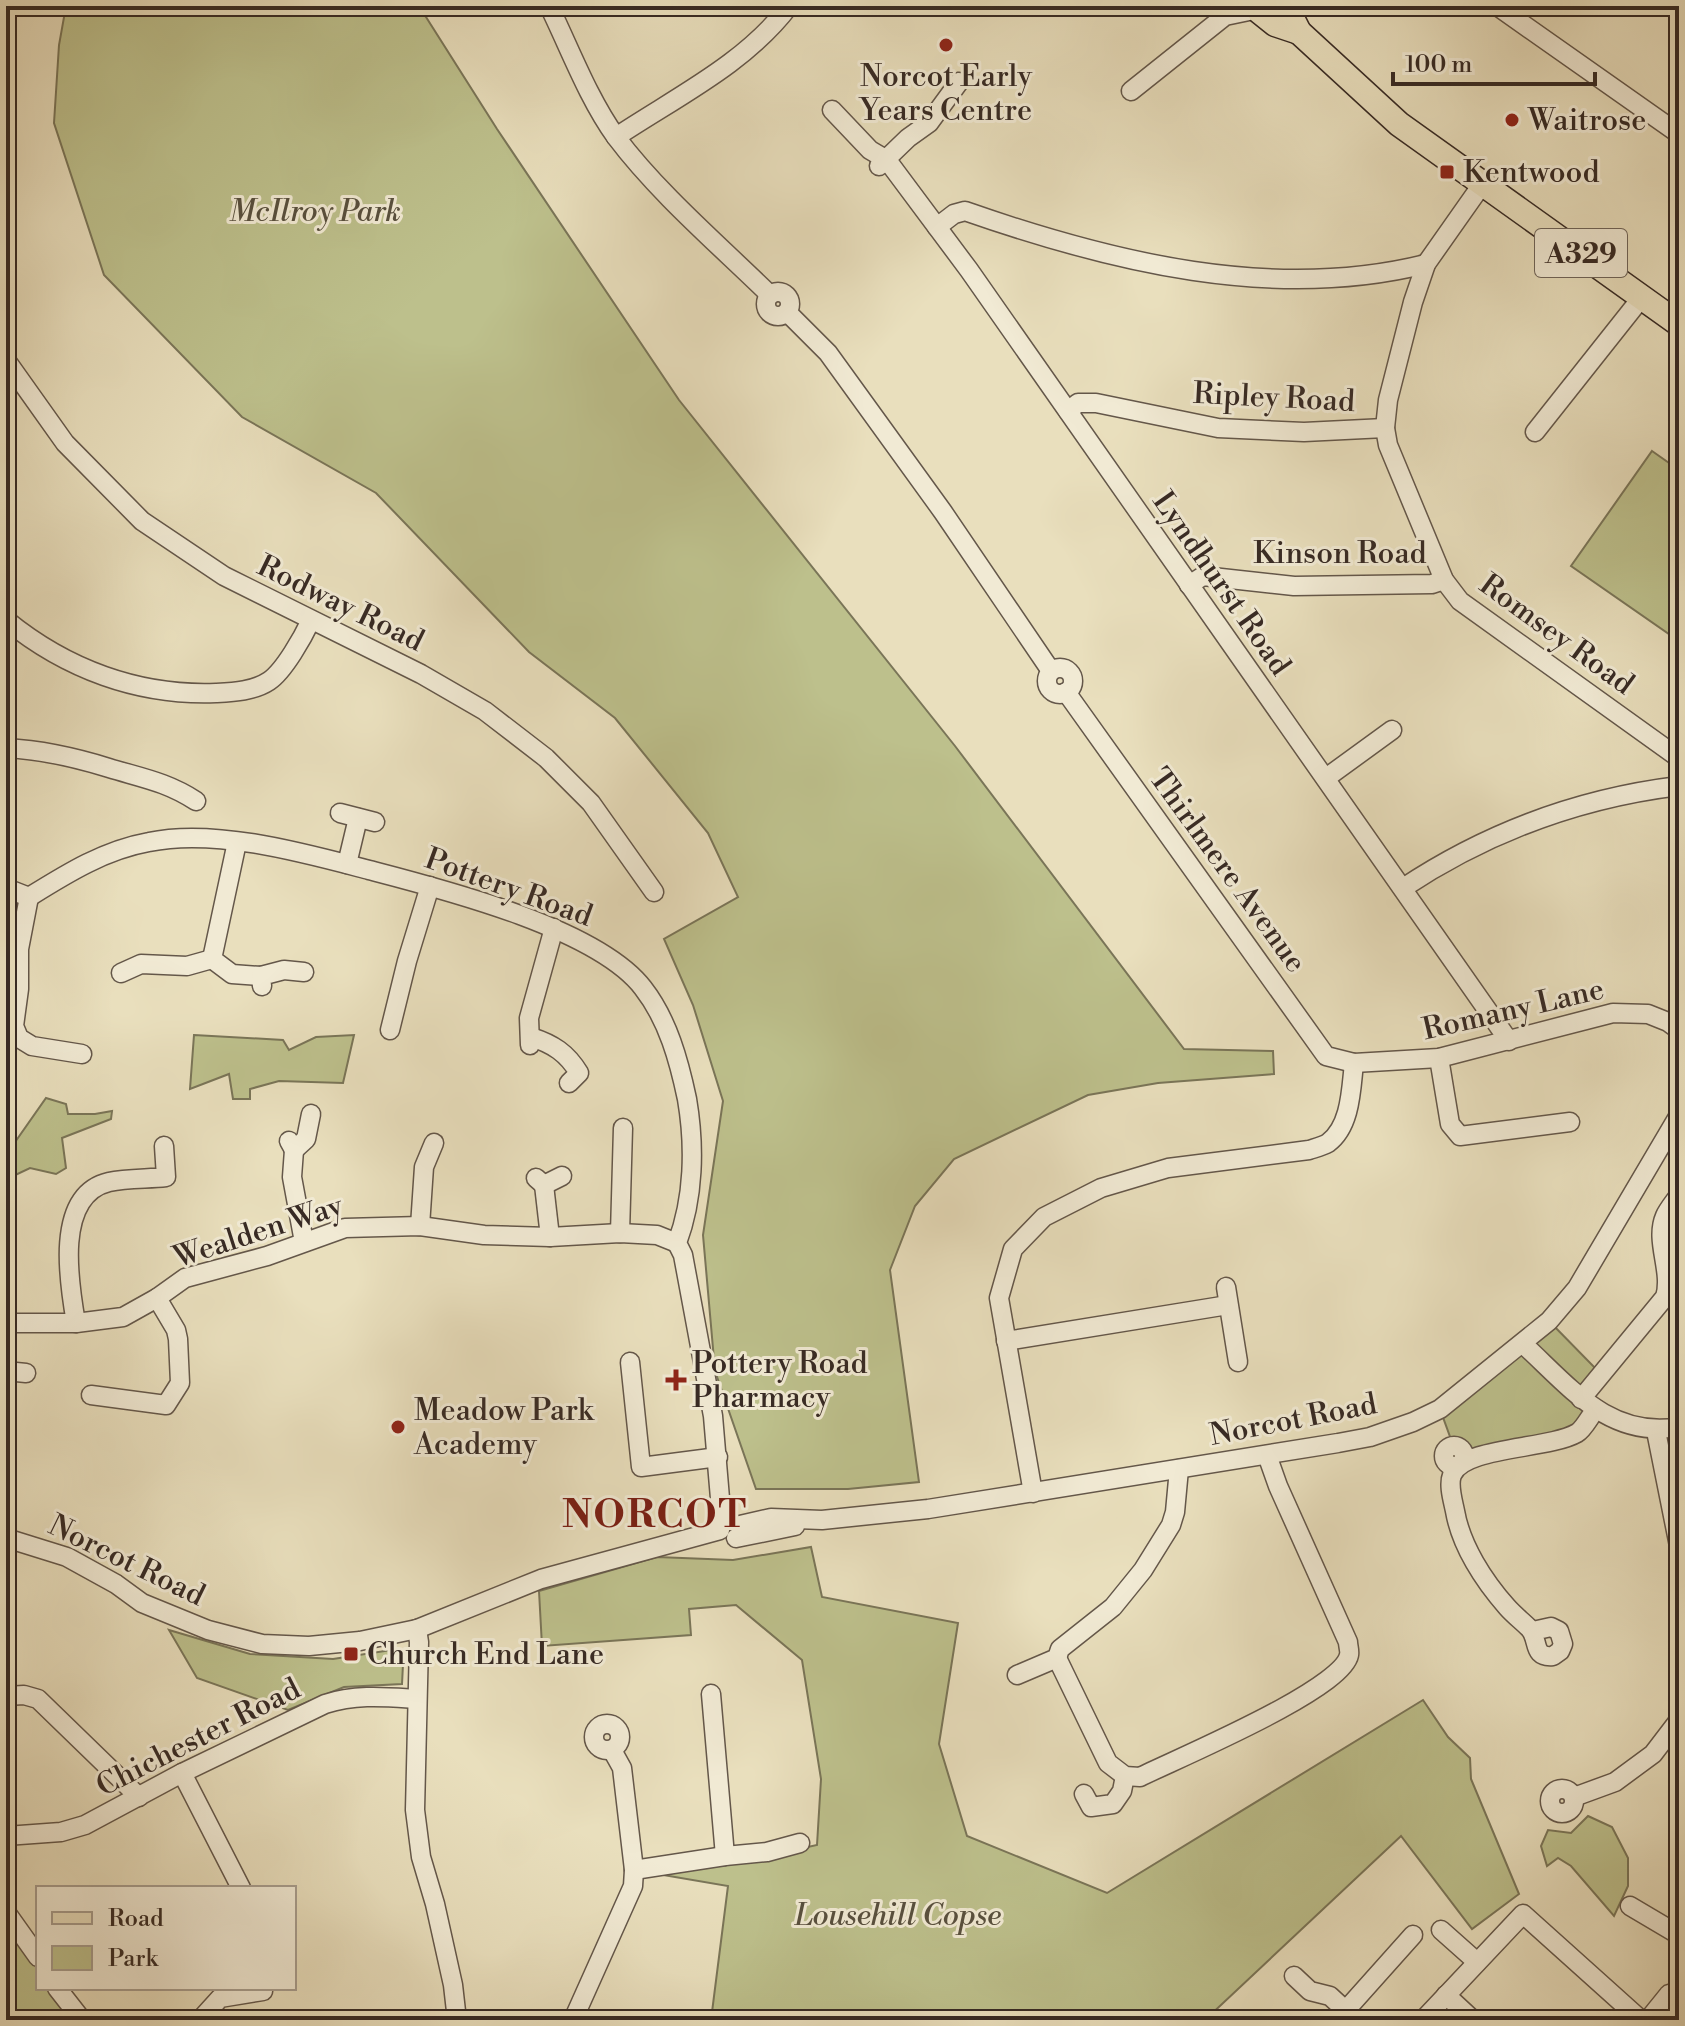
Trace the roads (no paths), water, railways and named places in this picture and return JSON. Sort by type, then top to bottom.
[{"type":"main road","name":"A329","points":[[1286,6],[1299,32],[1399,124],[1679,324]]},
{"type":"main road","name":"A329","points":[[1246,10],[1299,32]]},
{"type":"street","name":"Thirlmere Avenue","points":[[549,6],[600,111],[616,137],[643,169],[770,295],[776,292],[786,294],[790,305],[787,312],[828,353],[943,512],[1051,671],[1063,669],[1070,674],[1072,686],[1066,692],[1312,1038],[1326,1056],[1354,1063]]},
{"type":"street","points":[[616,137],[744,53],[789,6]]},
{"type":"street","points":[[1497,6],[1679,134]]},
{"type":"street","points":[[1131,91],[1246,10]]},
{"type":"street","points":[[882,164],[908,138],[929,123],[959,82]]},
{"type":"street","name":"Lyndhurst Road","points":[[832,110],[937,227],[1509,1041]]},
{"type":"street","name":"Romsey Road","points":[[1483,183],[1426,264],[1388,400],[1385,428],[1388,445],[1444,580],[1460,601],[1679,758]]},
{"type":"street","points":[[937,227],[954,214],[965,211],[1113,257],[1227,275],[1309,279],[1381,275],[1426,264]]},
{"type":"street","points":[[1535,432],[1642,297]]},
{"type":"street","name":"Rodway Road","points":[[6,360],[65,443],[142,521],[224,576],[434,681],[485,711],[546,758],[591,803],[653,893]]},
{"type":"street","name":"Ripley Road","points":[[1068,411],[1078,403],[1096,403],[1218,428],[1304,432],[1385,428]]},
{"type":"street","name":"Kinson Road","points":[[1189,585],[1203,576],[1294,586],[1432,584],[1444,580]]},
{"type":"street","points":[[6,620],[84,670],[135,687],[189,694],[241,692],[270,681],[299,643],[311,620]]},
{"type":"street","points":[[1326,778],[1392,730]]},
{"type":"street","points":[[6,748],[79,757],[173,786],[196,801]]},
{"type":"street","points":[[1403,888],[1463,851],[1520,826],[1575,807],[1646,790],[1679,786]]},
{"type":"street","points":[[347,864],[358,818]]},
{"type":"street","name":"Pottery Road","points":[[29,897],[74,869],[113,852],[150,841],[194,839],[283,848],[430,886],[554,928],[607,954],[642,985],[659,1012],[673,1044],[688,1110],[692,1156],[689,1195],[677,1243],[683,1255],[713,1416],[729,1528]]},
{"type":"street","points":[[212,959],[237,842]]},
{"type":"street","points":[[390,1030],[430,886]]},
{"type":"street","points":[[6,888],[29,897],[19,949],[19,989],[10,1026],[19,1038],[57,1057],[82,1054]]},
{"type":"street","points":[[554,928],[529,1018],[530,1041],[557,1047],[569,1058],[579,1073],[569,1083]]},
{"type":"street","points":[[121,973],[141,964],[187,966],[212,959]]},
{"type":"street","points":[[212,959],[232,974],[262,981],[284,970],[304,972]]},
{"type":"street","name":"Romany Lane","points":[[1354,1063],[1439,1058],[1613,1013],[1648,1014],[1679,1030]]},
{"type":"street","points":[[1439,1058],[1450,1124],[1460,1136],[1570,1122]]},
{"type":"street","points":[[1033,1493],[999,1298],[1013,1249],[1044,1217],[1101,1188],[1168,1168],[1309,1150],[1327,1143],[1339,1130],[1349,1106],[1354,1063]]},
{"type":"street","points":[[304,1242],[292,1177],[291,1145],[306,1139],[311,1114]]},
{"type":"street","name":"Norcot Road","points":[[6,1538],[67,1557],[116,1584],[142,1603],[195,1625],[262,1644],[309,1646],[360,1641],[417,1629],[541,1579],[686,1537],[771,1518],[822,1520],[928,1509],[1370,1437],[1440,1409],[1549,1321],[1577,1288],[1679,1115]]},
{"type":"street","points":[[618,1137],[620,1233]]},
{"type":"street","points":[[420,1226],[424,1167],[434,1143]]},
{"type":"street","points":[[76,1323],[69,1284],[68,1251],[73,1217],[86,1197],[106,1183],[166,1177],[164,1146]]},
{"type":"street","points":[[550,1237],[539,1181],[562,1176]]},
{"type":"street","points":[[1533,1631],[1491,1587],[1458,1526],[1452,1476],[1462,1463],[1478,1454],[1533,1447],[1579,1432],[1588,1404],[1665,1297],[1669,1282],[1662,1232],[1664,1217],[1679,1195]]},
{"type":"street","name":"Wealden Way","points":[[6,1323],[76,1323],[123,1317],[185,1278],[267,1256],[345,1228],[420,1226],[484,1235],[550,1237],[620,1233],[657,1235],[677,1243]]},
{"type":"street","points":[[48,1252],[68,1251]]},
{"type":"street","points":[[1006,1341],[1227,1296],[1238,1362]]},
{"type":"street","points":[[91,1395],[168,1411],[180,1383],[178,1339],[157,1298]]},
{"type":"street","points":[[1523,1344],[1588,1404],[1625,1425],[1668,1429],[1679,1546]]},
{"type":"street","points":[[630,1362],[641,1467],[719,1463]]},
{"type":"street","points":[[6,1371],[26,1373]]},
{"type":"street","points":[[1179,1469],[1171,1525],[1143,1570],[1113,1607],[1060,1649],[1057,1658],[1108,1763],[1125,1776],[1140,1777],[1294,1703],[1340,1669],[1349,1655],[1348,1642],[1267,1455]]},
{"type":"street","points":[[417,1629],[415,1810],[421,1857],[453,1985],[457,2020]]},
{"type":"street","points":[[1017,1675],[1057,1658]]},
{"type":"street","points":[[711,1694],[725,1856]]},
{"type":"street","name":"Chichester Road","points":[[6,1836],[61,1832],[85,1825],[182,1773],[343,1698],[372,1695],[417,1699]]},
{"type":"street","points":[[15,1696],[38,1699],[139,1797]]},
{"type":"street","points":[[1574,1797],[1615,1782],[1653,1754],[1679,1720]]},
{"type":"street","points":[[573,2020],[633,1886],[634,1870],[622,1768],[612,1750]]},
{"type":"street","points":[[182,1773],[240,1886]]},
{"type":"street","points":[[1084,1794],[1091,1807],[1113,1804],[1122,1791],[1125,1776]]},
{"type":"street","points":[[634,1870],[767,1852],[800,1843]]},
{"type":"street","points":[[1630,1906],[1679,1935]]},
{"type":"street","points":[[6,1912],[36,1954]]},
{"type":"street","points":[[1423,2020],[1523,1914],[1641,2020]]},
{"type":"street","points":[[1441,1930],[1477,1962]]},
{"type":"street","points":[[1294,1976],[1310,1991],[1330,1996],[1351,2015],[1413,1935]]},
{"type":"street","points":[[59,1990],[82,2020]]},
{"type":"street","points":[[200,2020],[220,1998],[263,1991]]},
{"type":"street","points":[[1648,2020],[1669,1994]]},
{"type":"street","points":[[1446,1995],[1473,2020]]},
{"type":"place","name":"Norcot Early Years Centre","points":[[946,45]]},
{"type":"place","name":"Waitrose","points":[[1512,120]]},
{"type":"place","name":"Kentwood","points":[[1447,172]]},
{"type":"place","name":"Pottery Road Pharmacy","points":[[676,1380]]},
{"type":"place","name":"Meadow Park Academy","points":[[398,1427]]},
{"type":"place","name":"Church End Lane","points":[[351,1654]]},
{"type":"district","name":"NORCOT","points":[[655,1514]]},
{"type":"park label","name":"McIlroy Park","points":[[315,211]]},
{"type":"park label","name":"Lousehill Copse","points":[[898,1915]]}]
